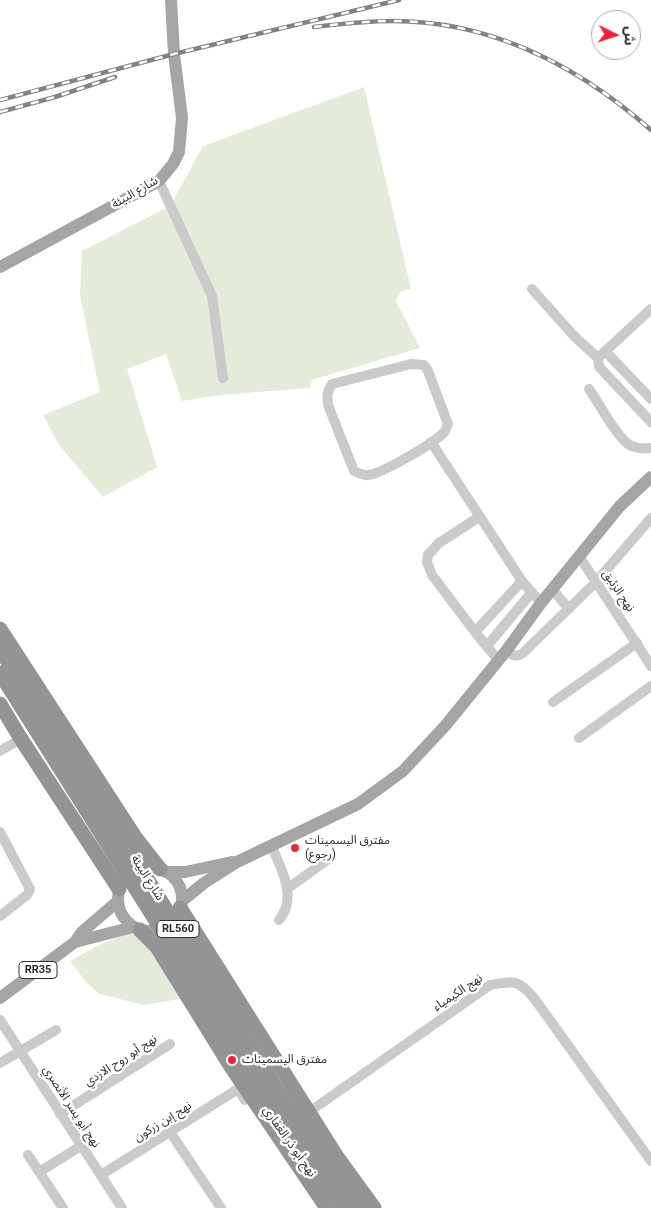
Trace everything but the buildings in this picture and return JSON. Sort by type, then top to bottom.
[{"type":"highway","points":[[0,629],[135,837],[163,870]]},
{"type":"highway","name":"شارع البيئة","points":[[0,648],[160,899],[278,1089],[320,1154],[359,1208]]},
{"type":"highway","name":"RL560","points":[[0,673],[284,1124],[344,1208]]},
{"type":"highway","points":[[0,704],[118,895]]},
{"type":"highway","points":[[181,904],[337,1157],[374,1208]]},
{"type":"highway","points":[[137,928],[157,947],[230,1066],[327,1208]]},
{"type":"main road","name":"شارع البيئة","points":[[0,268],[159,181],[173,164],[179,152],[182,118],[174,54],[171,0]]},
{"type":"main road","points":[[236,862],[186,872],[150,867],[136,871],[124,880],[118,895],[122,916],[137,928],[150,932],[160,930],[169,925],[176,917],[181,904],[204,882],[236,862],[358,804],[403,771],[445,726],[552,589],[620,506],[651,477]]},
{"type":"main road","points":[[163,870],[178,884],[181,904]]},
{"type":"main road","name":"RR35","points":[[0,998],[75,942],[82,932],[118,895]]},
{"type":"main road","name":"RR35","points":[[75,942],[137,928]]},
{"type":"street","points":[[159,181],[212,296],[223,378]]},
{"type":"street","points":[[532,289],[574,336],[601,355],[651,399]]},
{"type":"street","points":[[651,309],[601,355],[600,367],[651,422]]},
{"type":"street","points":[[411,364],[424,365],[448,424],[446,431],[431,442],[386,470],[368,475],[354,471],[328,404],[327,395],[332,384],[411,364]]},
{"type":"street","points":[[589,389],[628,444],[651,448]]},
{"type":"street","points":[[431,442],[522,581],[541,603]]},
{"type":"street","points":[[479,518],[439,543],[428,556],[427,562],[432,575],[487,646],[502,655],[514,656],[518,656],[596,582],[651,518]]},
{"type":"street","name":"نهج الزئبق","points":[[579,556],[651,666]]},
{"type":"street","points":[[475,632],[522,581]]},
{"type":"street","points":[[552,589],[569,609]]},
{"type":"street","points":[[487,646],[532,592]]},
{"type":"street","points":[[554,702],[637,643]]},
{"type":"street","points":[[578,738],[651,686]]},
{"type":"street","points":[[0,751],[21,739]]},
{"type":"street","points":[[0,832],[30,889],[26,896],[0,916]]},
{"type":"street","points":[[271,845],[287,889],[286,909],[279,920]]},
{"type":"street","points":[[287,889],[330,858]]},
{"type":"street","name":"نهج الكيمياء","points":[[309,1112],[490,984],[515,982],[523,986],[534,998],[651,1160]]},
{"type":"street","name":"نهج أبو يسر الأنصري","points":[[0,1020],[122,1208]]},
{"type":"street","points":[[0,1063],[56,1030]]},
{"type":"street","name":"نهج أبو روح الازدي","points":[[60,1114],[170,1044]]},
{"type":"street","name":"نهج إبن زركون","points":[[101,1175],[238,1090]]},
{"type":"street","name":"نهج أبو ذر الغفاري","points":[[238,1090],[320,1208]]},
{"type":"street","points":[[170,1132],[221,1208]]},
{"type":"street","points":[[39,1172],[81,1146]]},
{"type":"street","points":[[28,1155],[63,1208]]},
{"type":"green space","points":[[364,87],[411,289],[401,291],[396,301],[420,348],[312,380],[310,388],[220,395],[182,401],[166,354],[127,369],[157,467],[103,497],[59,445],[43,415],[100,392],[80,295],[82,251],[170,206],[203,146]]},
{"type":"green space","points":[[128,933],[144,936],[191,997],[144,1005],[99,994],[86,982],[70,961],[97,946]]},
{"type":"railway","points":[[0,100],[174,54],[399,0]]},
{"type":"railway","points":[[314,27],[383,21],[430,23],[465,29],[499,39],[532,51],[563,67],[594,86],[651,130]]},
{"type":"railway","points":[[0,112],[55,97],[115,77]]},
{"type":"place","name":"مفترق اليسمينات (رجوع)","points":[[295,848]]},
{"type":"place","name":"مفترق اليسمينات","points":[[232,1060]]}]
